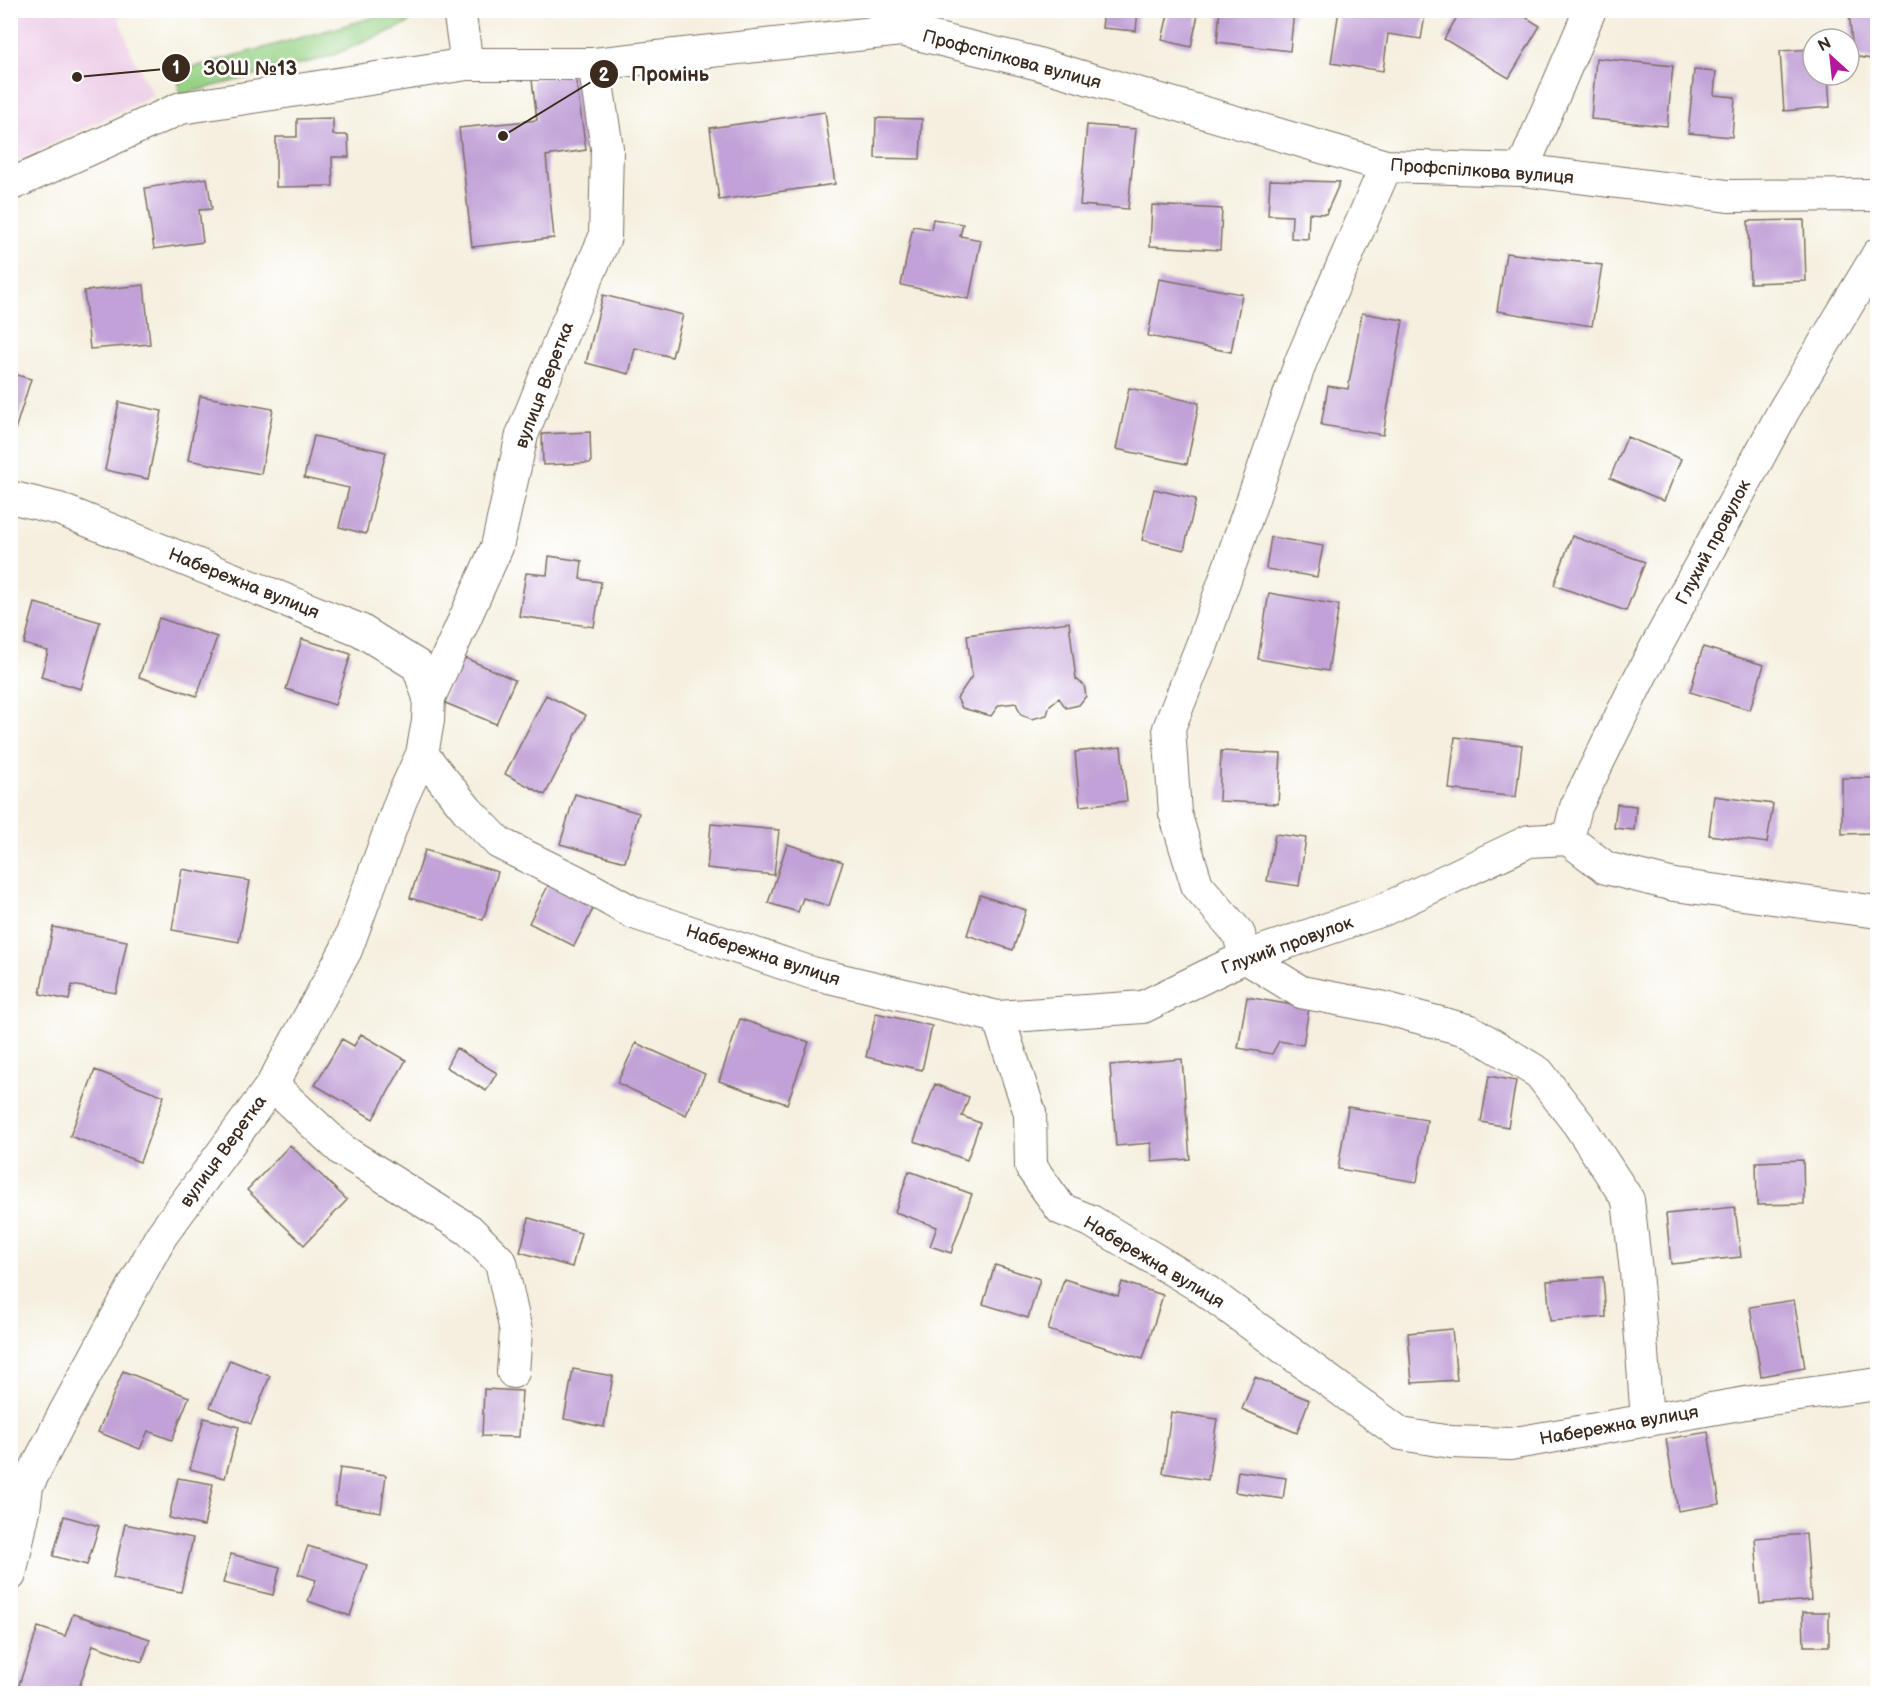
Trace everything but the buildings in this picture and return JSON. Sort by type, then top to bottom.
[{"type":"street","points":[[459,10],[467,64]]},
{"type":"street","points":[[1522,170],[1590,10]]},
{"type":"street","name":"Профспілкова вулиця","points":[[10,185],[181,108],[467,64],[594,64],[901,30],[1035,63],[1386,166],[1522,170],[1728,196],[1878,195]]},
{"type":"street","name":"вулиця Веретка","points":[[10,1575],[24,1510],[19,1486],[161,1236],[272,1085],[346,950],[401,800],[422,754],[428,710],[497,547],[522,435],[564,330],[605,237],[607,148],[594,64]]},
{"type":"street","points":[[1386,166],[1301,361],[1202,645],[1169,728],[1175,813],[1197,885],[1239,934],[1245,957],[1301,992],[1384,1008],[1470,1031],[1539,1073],[1579,1125],[1628,1200],[1636,1270],[1647,1420]]},
{"type":"street","name":"Глухий провулок","points":[[998,1017],[1143,1007],[1245,957],[1383,910],[1529,841],[1568,839],[1576,807],[1641,675],[1784,410],[1878,254]]},
{"type":"street","name":"Набережна вулиця","points":[[10,497],[59,509],[360,630],[418,666],[428,710]]},
{"type":"street","name":"Набережна вулиця","points":[[422,754],[468,811],[499,843],[634,913],[812,973],[998,1017],[1030,1113],[1031,1167],[1061,1209],[1091,1221],[1201,1287],[1401,1434],[1451,1442],[1510,1444],[1763,1400],[1878,1384]]},
{"type":"street","points":[[1568,839],[1606,868],[1674,885],[1878,912]]},
{"type":"street","points":[[272,1085],[342,1150],[469,1230],[501,1262],[516,1332],[513,1372]]},
{"type":"shaded area","points":[[11,10],[116,11],[134,59],[153,95],[11,164]]},
{"type":"green space","points":[[388,11],[418,11],[407,24],[328,57],[179,95],[179,66],[187,69],[376,17]]},
{"type":"place","name":"ЗОШ №13","points":[[77,77]]},
{"type":"place","name":"Промінь","points":[[503,136]]}]
